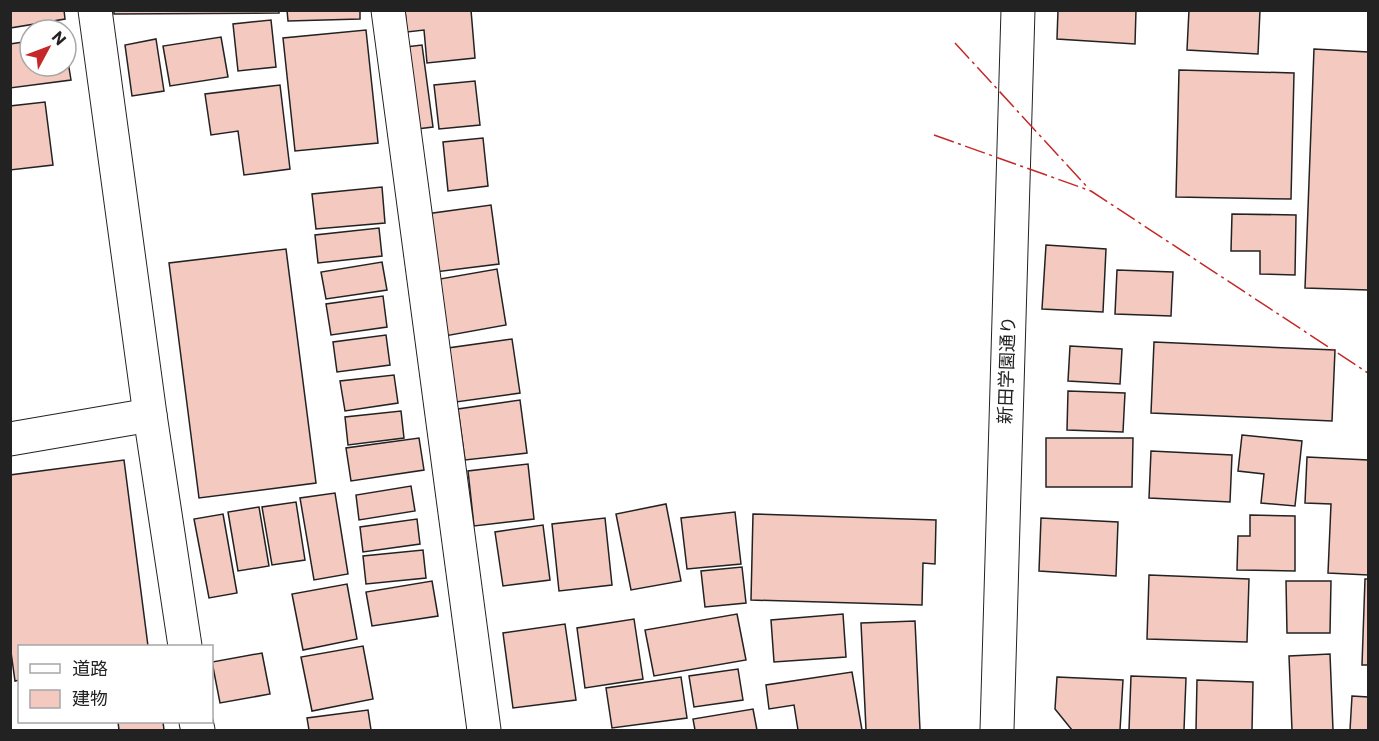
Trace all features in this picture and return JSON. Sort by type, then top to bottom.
[{"type":"street","points":[[95,10],[150,415],[185,645]]},
{"type":"street","points":[[388,10],[484,730]]},
{"type":"street","name":"新田学園通り","points":[[997,730],[1018,10]]},
{"type":"street","points":[[10,439],[150,415]]},
{"type":"building","points":[[10,10],[64,10],[65,18],[18,18],[18,27],[10,28]]},
{"type":"building","points":[[114,10],[279,10],[279,13],[114,14]]},
{"type":"building","points":[[287,10],[360,10],[360,19],[288,21]]},
{"type":"building","points":[[405,10],[471,10],[475,58],[427,63],[424,30],[407,32]]},
{"type":"building","points":[[1058,10],[1136,10],[1135,44],[1057,39]]},
{"type":"building","points":[[1189,10],[1260,10],[1258,54],[1187,50]]},
{"type":"building","points":[[271,20],[276,67],[238,71],[233,24]]},
{"type":"building","points":[[366,30],[378,143],[295,151],[283,38]]},
{"type":"building","points":[[221,37],[228,77],[170,86],[163,46]]},
{"type":"building","points":[[156,39],[164,91],[132,96],[125,45]]},
{"type":"building","points":[[18,43],[18,78],[71,78],[71,80],[10,88],[10,44]]},
{"type":"building","points":[[422,45],[433,127],[409,130],[397,48]]},
{"type":"building","points":[[1314,49],[1368,52],[1368,290],[1305,288]]},
{"type":"building","points":[[1179,70],[1294,73],[1291,199],[1176,197]]},
{"type":"building","points":[[475,81],[480,125],[439,129],[434,85]]},
{"type":"building","points":[[280,85],[290,169],[244,175],[238,131],[211,135],[205,94]]},
{"type":"building","points":[[45,102],[53,165],[10,170],[10,106]]},
{"type":"building","points":[[483,138],[488,186],[448,191],[443,142]]},
{"type":"building","points":[[382,187],[385,223],[316,229],[312,194]]},
{"type":"building","points":[[491,205],[499,264],[435,272],[426,214]]},
{"type":"building","points":[[1232,214],[1296,215],[1295,275],[1260,274],[1260,251],[1231,251]]},
{"type":"building","points":[[379,228],[382,256],[318,263],[315,235]]},
{"type":"building","points":[[1046,245],[1106,249],[1103,312],[1042,309]]},
{"type":"building","points":[[286,249],[316,483],[199,498],[169,263]]},
{"type":"building","points":[[382,262],[387,290],[326,299],[321,272]]},
{"type":"building","points":[[497,269],[506,325],[445,336],[434,280]]},
{"type":"building","points":[[1117,270],[1173,272],[1171,316],[1115,314]]},
{"type":"building","points":[[383,296],[387,327],[331,335],[326,304]]},
{"type":"building","points":[[386,335],[390,365],[337,372],[333,342]]},
{"type":"building","points":[[512,339],[520,393],[456,402],[448,348]]},
{"type":"building","points":[[1154,342],[1335,350],[1332,421],[1151,413]]},
{"type":"building","points":[[1070,346],[1122,349],[1120,384],[1068,381]]},
{"type":"building","points":[[394,375],[398,403],[345,411],[340,381]]},
{"type":"building","points":[[1068,391],[1125,393],[1123,432],[1067,430]]},
{"type":"building","points":[[520,400],[527,453],[465,460],[458,409]]},
{"type":"building","points":[[401,411],[404,438],[348,445],[345,417]]},
{"type":"building","points":[[1242,435],[1302,441],[1295,506],[1261,503],[1264,474],[1238,471]]},
{"type":"building","points":[[419,438],[424,470],[351,481],[346,448]]},
{"type":"building","points":[[1046,438],[1133,438],[1132,487],[1046,487]]},
{"type":"building","points":[[1151,451],[1232,455],[1230,502],[1149,498]]},
{"type":"building","points":[[1307,457],[1368,460],[1368,575],[1328,573],[1331,504],[1305,503]]},
{"type":"building","points":[[124,460],[148,645],[18,645],[18,680],[15,681],[10,645],[10,475]]},
{"type":"building","points":[[528,464],[534,519],[474,526],[468,471]]},
{"type":"building","points":[[411,486],[415,511],[359,520],[356,495]]},
{"type":"building","points":[[335,493],[348,574],[314,580],[300,498]]},
{"type":"building","points":[[296,502],[305,560],[272,565],[262,507]]},
{"type":"building","points":[[666,504],[681,581],[631,590],[616,514]]},
{"type":"building","points":[[259,507],[269,566],[238,571],[228,512]]},
{"type":"building","points":[[735,512],[741,564],[687,569],[681,518]]},
{"type":"building","points":[[223,514],[237,593],[209,598],[194,519]]},
{"type":"building","points":[[753,514],[936,520],[935,564],[923,563],[922,605],[751,600]]},
{"type":"building","points":[[1250,515],[1295,516],[1295,571],[1237,570],[1238,536],[1250,536]]},
{"type":"building","points":[[605,518],[612,585],[559,591],[552,524]]},
{"type":"building","points":[[1041,518],[1118,522],[1116,576],[1039,571]]},
{"type":"building","points":[[417,519],[420,544],[363,552],[360,527]]},
{"type":"building","points":[[543,525],[550,580],[503,586],[495,532]]},
{"type":"building","points":[[423,550],[426,578],[366,584],[363,556]]},
{"type":"building","points":[[742,567],[746,603],[705,607],[701,571]]},
{"type":"building","points":[[1149,575],[1249,579],[1247,642],[1147,639]]},
{"type":"building","points":[[1365,579],[1368,579],[1368,665],[1362,665]]},
{"type":"building","points":[[432,581],[438,616],[372,626],[366,592]]},
{"type":"building","points":[[1286,581],[1331,581],[1330,633],[1287,633]]},
{"type":"building","points":[[347,584],[357,639],[303,650],[292,594]]},
{"type":"building","points":[[737,614],[746,660],[654,676],[645,630]]},
{"type":"building","points":[[843,614],[846,657],[774,662],[771,620]]},
{"type":"building","points":[[634,619],[643,679],[585,688],[577,628]]},
{"type":"building","points":[[915,621],[920,730],[866,730],[861,623]]},
{"type":"building","points":[[565,624],[576,700],[513,708],[503,633]]},
{"type":"building","points":[[363,646],[373,699],[312,711],[301,657]]},
{"type":"building","points":[[262,653],[270,694],[220,703],[213,662]]},
{"type":"building","points":[[1330,654],[1333,730],[1292,730],[1289,656]]},
{"type":"building","points":[[738,669],[743,700],[694,707],[689,676]]},
{"type":"building","points":[[852,672],[862,730],[798,730],[794,705],[769,709],[766,685]]},
{"type":"building","points":[[1131,676],[1186,678],[1184,730],[1129,730]]},
{"type":"building","points":[[681,677],[687,718],[612,728],[606,688]]},
{"type":"building","points":[[1057,677],[1123,680],[1120,730],[1072,730],[1055,709]]},
{"type":"building","points":[[1197,680],[1253,682],[1252,730],[1196,730]]},
{"type":"building","points":[[1352,696],[1368,697],[1368,730],[1350,730]]},
{"type":"building","points":[[753,709],[757,730],[695,730],[693,719]]},
{"type":"building","points":[[368,710],[371,730],[309,730],[307,718]]},
{"type":"building","points":[[118,723],[163,723],[164,730],[119,730]]},
{"type":"power","points":[[955,43],[1089,189]]},
{"type":"power","points":[[934,135],[1091,191],[1368,373]]}]
